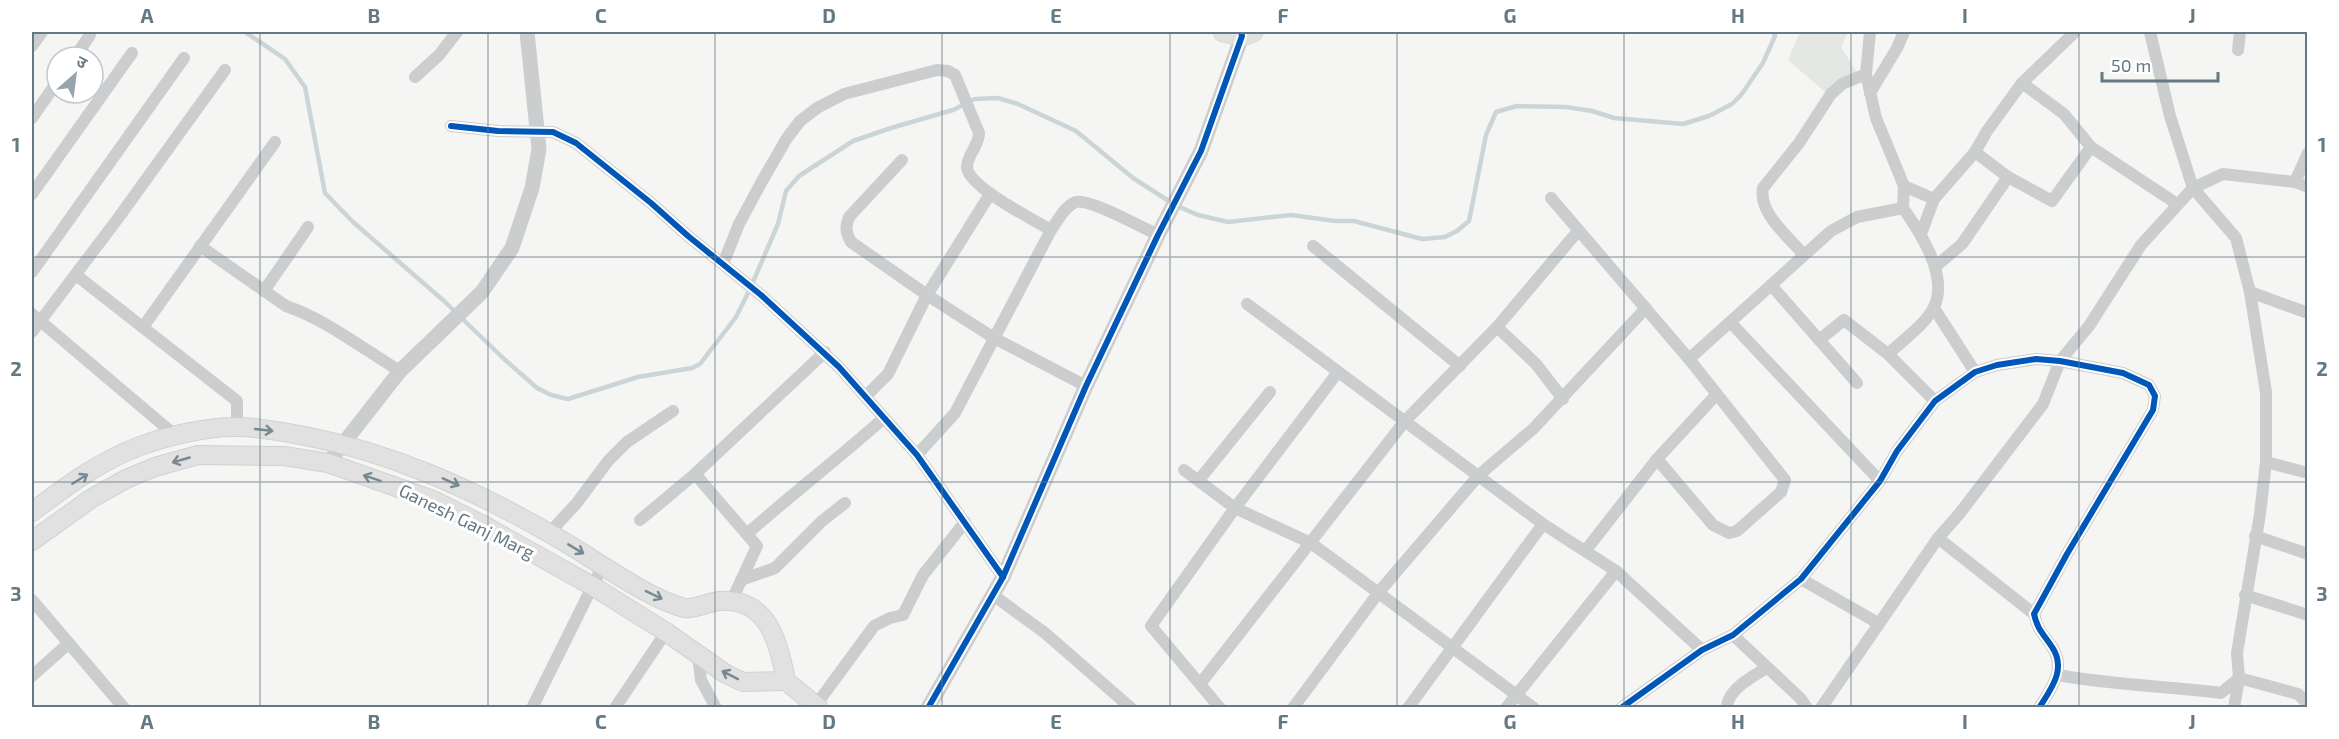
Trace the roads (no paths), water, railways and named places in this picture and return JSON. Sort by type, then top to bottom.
[{"type":"main road","points":[[32,512],[113,457],[142,445],[202,430],[237,427],[283,432],[344,443],[448,481],[549,533],[650,594],[686,609],[710,602],[732,600],[753,609],[767,621],[781,650],[786,681],[818,706]]},
{"type":"main road","name":"Ganesh Ganj Marg","points":[[32,541],[92,498],[126,479],[155,467],[198,455],[284,456],[328,463],[433,500],[485,526],[594,587],[666,632],[726,674],[743,682],[786,681]]},
{"type":"street","points":[[32,46],[42,32]]},
{"type":"street","points":[[416,77],[439,55],[457,32]]},
{"type":"street","points":[[328,463],[400,371],[482,292],[512,248],[532,188],[539,149],[526,32]]},
{"type":"street","points":[[1870,32],[1866,74],[1876,118],[1904,186],[1903,208],[1921,234],[1935,267],[1937,296],[1934,308],[1888,354]]},
{"type":"street","points":[[1870,93],[1904,32]]},
{"type":"street","points":[[1921,234],[1934,199],[1975,152],[1987,131],[2022,83],[2075,32]]},
{"type":"street","points":[[2150,32],[2170,116],[2193,188],[2236,238],[2250,292],[2266,392],[2266,462],[2237,653],[2239,678],[2234,708]]},
{"type":"street","points":[[2238,50],[2240,32]]},
{"type":"street","points":[[928,708],[1003,577],[1086,386],[1201,151],[1240,33]]},
{"type":"street","points":[[83,45],[90,35]]},
{"type":"street","points":[[32,194],[132,53]]},
{"type":"street","points":[[32,272],[184,58]]},
{"type":"street","points":[[32,332],[36,318],[76,275],[225,70]]},
{"type":"street","points":[[727,267],[739,224],[787,138],[800,121],[817,108],[844,94],[937,70],[948,71],[957,79],[979,133],[979,140],[967,168],[971,177],[990,194],[1051,230]]},
{"type":"street","points":[[1803,254],[1771,218],[1761,196],[1763,188],[1799,143],[1831,94],[1842,84],[1866,74]]},
{"type":"street","points":[[2022,83],[2064,114],[2091,147],[2177,204]]},
{"type":"street","points":[[32,118],[45,99]]},
{"type":"street","points":[[451,126],[538,133],[553,132],[576,143],[761,295],[825,352],[917,455],[1003,577]]},
{"type":"street","points":[[143,327],[275,142]]},
{"type":"street","points":[[1975,152],[2008,177],[2052,201],[2091,147]]},
{"type":"street","points":[[2295,182],[2307,153]]},
{"type":"street","points":[[902,160],[849,217],[846,225],[851,242],[994,338],[1086,386]]},
{"type":"street","points":[[1821,708],[1938,538],[1960,513],[2043,404],[2060,361],[2089,326],[2141,245],[2177,204],[2193,188],[2223,174],[2295,182],[2307,187]]},
{"type":"street","points":[[1935,267],[1962,244],[2008,177]]},
{"type":"street","points":[[1904,186],[1934,199]]},
{"type":"street","points":[[866,396],[888,374],[927,295],[990,194]]},
{"type":"street","points":[[1551,198],[1689,359],[1785,480],[1781,492],[1737,531],[1729,534],[1713,525],[1657,459]]},
{"type":"street","points":[[917,455],[955,413],[1051,230],[1066,209],[1082,201],[1090,203],[1158,235]]},
{"type":"street","points":[[1689,359],[1831,231],[1857,217],[1903,208]]},
{"type":"street","points":[[264,291],[308,227]]},
{"type":"street","points":[[1200,684],[1405,421],[1497,327],[1578,231]]},
{"type":"street","points":[[200,246],[286,306],[330,327],[400,371]]},
{"type":"street","points":[[1313,246],[1460,366]]},
{"type":"street","points":[[76,275],[237,401],[237,427]]},
{"type":"street","points":[[1771,285],[1857,383]]},
{"type":"street","points":[[2250,292],[2307,313]]},
{"type":"street","points":[[1247,304],[1543,524],[1616,571],[1702,650]]},
{"type":"street","points":[[1293,708],[1378,592],[1479,476],[1533,429],[1563,399],[1646,308]]},
{"type":"street","points":[[1934,308],[1975,372]]},
{"type":"street","points":[[36,318],[176,436]]},
{"type":"street","points":[[1819,340],[1844,320],[1888,354],[1935,401]]},
{"type":"street","points":[[1731,323],[1880,481]]},
{"type":"street","points":[[1497,327],[1536,364],[1563,399]]},
{"type":"street","points":[[640,520],[695,474],[825,352]]},
{"type":"street","points":[[1621,708],[1702,650],[1733,635],[1801,579],[1880,481],[1897,451],[1935,401],[1975,372],[1996,365],[2036,359],[2060,361],[2123,373],[2149,385],[2155,396],[2153,410],[2034,614]]},
{"type":"street","points":[[1220,708],[1151,626],[1235,508],[1338,372]]},
{"type":"street","points":[[1199,480],[1270,392]]},
{"type":"street","points":[[1586,550],[1657,459],[1716,395]]},
{"type":"street","points":[[549,533],[576,504],[608,461],[627,442],[673,411]]},
{"type":"street","points":[[747,534],[884,418]]},
{"type":"street","points":[[2266,462],[2307,472]]},
{"type":"street","points":[[1184,470],[1235,508],[1311,543],[1534,708]]},
{"type":"street","points":[[695,474],[757,546],[732,600]]},
{"type":"street","points":[[741,580],[775,568],[822,521],[845,503]]},
{"type":"street","points":[[818,706],[874,626],[890,618],[903,615],[923,575],[965,522]]},
{"type":"street","points":[[1408,708],[1543,524]]},
{"type":"street","points":[[2255,536],[2307,554]]},
{"type":"street","points":[[1938,538],[2034,614],[2038,630],[2053,647],[2058,660],[2058,675],[2039,708]]},
{"type":"street","points":[[532,708],[603,565]]},
{"type":"street","points":[[1506,708],[1616,571]]},
{"type":"street","points":[[1801,579],[1878,623]]},
{"type":"street","points":[[993,595],[1045,633],[1131,708]]},
{"type":"street","points":[[2245,595],[2307,615]]},
{"type":"street","points":[[32,600],[124,708]]},
{"type":"street","points":[[615,708],[666,632]]},
{"type":"street","points":[[1733,635],[1801,699],[1807,708]]},
{"type":"street","points":[[32,676],[68,644]]},
{"type":"street","points":[[698,656],[701,681],[716,708]]},
{"type":"street","points":[[1727,708],[1727,702],[1737,688],[1766,668]]},
{"type":"street","points":[[2058,675],[2096,682],[2164,686],[2221,693],[2239,678]]},
{"type":"street","points":[[2239,678],[2298,694],[2307,704]]},
{"type":"waterway","points":[[245,32],[285,59],[305,87],[325,193],[353,222],[444,301],[537,388],[551,395],[568,399],[638,377],[692,368],[700,364],[736,317],[778,224],[786,191],[799,176],[853,141],[953,110],[975,99],[998,98],[1018,104],[1076,131],[1133,178],[1175,205],[1198,215],[1228,222],[1291,215],[1335,221],[1354,221],[1422,239],[1445,237],[1469,221],[1486,135],[1496,112],[1517,106],[1566,107],[1592,111],[1614,118],[1683,124],[1709,116],[1732,104],[1741,95],[1763,63],[1775,36],[1774,32]]}]
